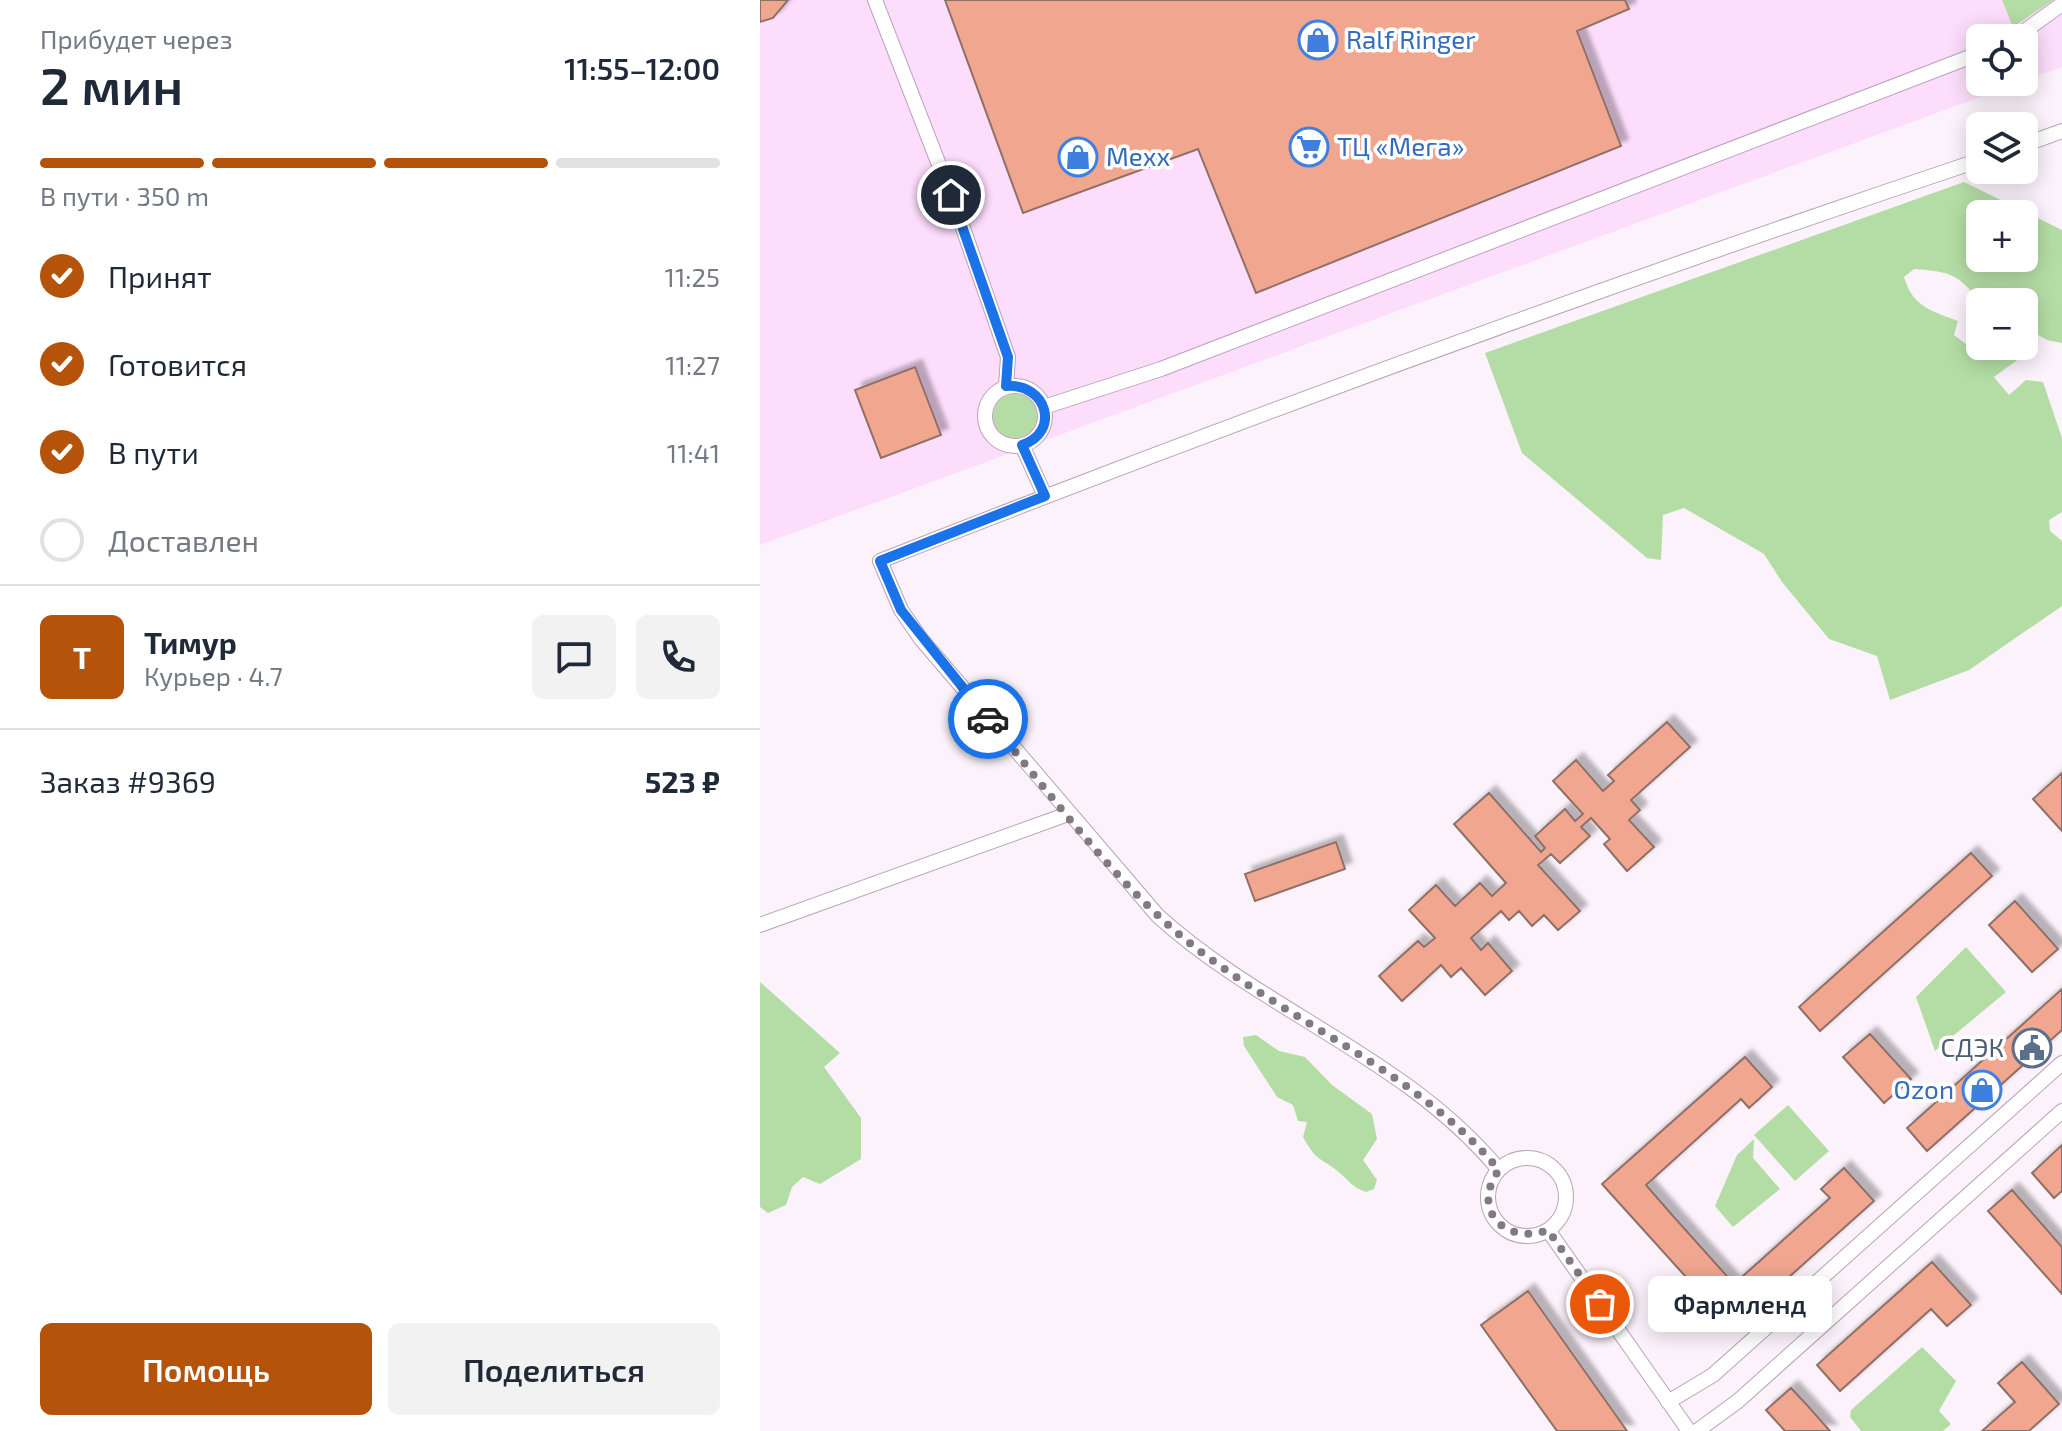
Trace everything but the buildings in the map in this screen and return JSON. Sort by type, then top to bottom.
[{"type":"street","points":[[875,0],[957,211],[1008,357],[1006,386]]},
{"type":"street","points":[[2034,24],[2062,4]]},
{"type":"street","points":[[1044,407],[1176,363],[1966,58]]},
{"type":"street","points":[[2038,140],[2062,131]]},
{"type":"street","points":[[1499,1170],[1462,1130],[1423,1098],[1177,933],[1068,814],[921,639],[901,610],[880,561],[1045,496],[1775,229],[1966,165]]},
{"type":"street","points":[[1006,386],[1026,388],[1038,397],[1044,407],[1042,429],[1022,445],[1001,443],[992,436],[985,423],[985,408],[992,395],[1006,386]]},
{"type":"street","points":[[1022,445],[1045,496]]},
{"type":"street","points":[[760,925],[1068,814]]},
{"type":"street","points":[[1668,1402],[1713,1375],[2062,1063]]},
{"type":"street","points":[[1697,1431],[1738,1401],[2062,1111]]},
{"type":"street","points":[[1530,1158],[1547,1163],[1559,1175],[1566,1196],[1564,1209],[1548,1230],[1533,1235],[1518,1235],[1504,1228],[1494,1217],[1488,1191],[1499,1170],[1513,1160],[1530,1158]]},
{"type":"street","points":[[1548,1230],[1689,1431]]},
{"type":"shaded area","points":[[760,0],[2062,0],[2062,67],[2038,76],[2038,24],[1966,24],[1966,96],[1983,96],[760,545]]},
{"type":"green space","points":[[2002,0],[2053,0],[2017,24],[2012,24]]},
{"type":"green space","points":[[1964,182],[2001,200],[1966,200],[1966,272],[2038,272],[2038,218],[2062,230],[2062,343],[2038,335],[2038,288],[1968,288],[1952,276],[1914,269],[1904,277],[1912,295],[1924,306],[1958,321],[1954,335],[1966,344],[1966,360],[2017,360],[1994,377],[2009,395],[2026,380],[2043,382],[2062,438],[2062,512],[2049,520],[2050,531],[2062,541],[2062,606],[1969,670],[1890,700],[1877,656],[1829,639],[1782,582],[1764,554],[1684,508],[1663,515],[1661,560],[1647,558],[1522,453],[1485,353]]},
{"type":"green space","points":[[1015,394],[1031,400],[1037,416],[1031,432],[1015,438],[999,432],[993,416],[999,400]]},
{"type":"green space","points":[[1966,947],[2006,992],[1935,1051],[1916,997]]},
{"type":"green space","points":[[760,982],[840,1053],[824,1067],[861,1118],[861,1159],[820,1184],[803,1177],[792,1187],[786,1205],[768,1213],[760,1207]]},
{"type":"green space","points":[[1256,1035],[1279,1051],[1305,1057],[1332,1085],[1372,1114],[1377,1139],[1363,1160],[1377,1180],[1374,1189],[1366,1192],[1358,1188],[1312,1151],[1303,1137],[1307,1122],[1298,1121],[1293,1105],[1277,1097],[1244,1046],[1243,1037]]},
{"type":"green space","points":[[1788,1105],[1829,1151],[1795,1181],[1754,1135]]},
{"type":"green space","points":[[1754,1139],[1753,1158],[1780,1189],[1733,1227],[1715,1206],[1737,1155]]},
{"type":"green space","points":[[1922,1347],[1956,1381],[1939,1411],[1951,1424],[1943,1431],[1861,1431],[1850,1417],[1851,1410]]},
{"type":"way so far","points":[[988,719],[1134,890],[1177,933],[1199,951],[1423,1098],[1453,1121],[1499,1170],[1488,1191],[1488,1203],[1494,1217],[1504,1228],[1518,1235],[1533,1235],[1548,1230],[1600,1304]]},
{"type":"place","name":"Ralf Ringer","points":[[1318,40]]},
{"type":"place","name":"ТЦ «Мега»","points":[[1309,147]]},
{"type":"place","name":"Mexx","points":[[1078,157]]},
{"type":"place","name":"СДЭК","points":[[2032,1048]]},
{"type":"place","name":"Ozon","points":[[1982,1090]]},
{"type":"place","name":"Фармленд","points":[[1600,1304]]},
{"type":"route","points":[[951,195],[1008,357],[1006,386],[1017,385],[1034,392],[1044,407],[1042,429],[1022,445],[1045,496],[880,561],[901,610],[921,639],[988,719]]}]
